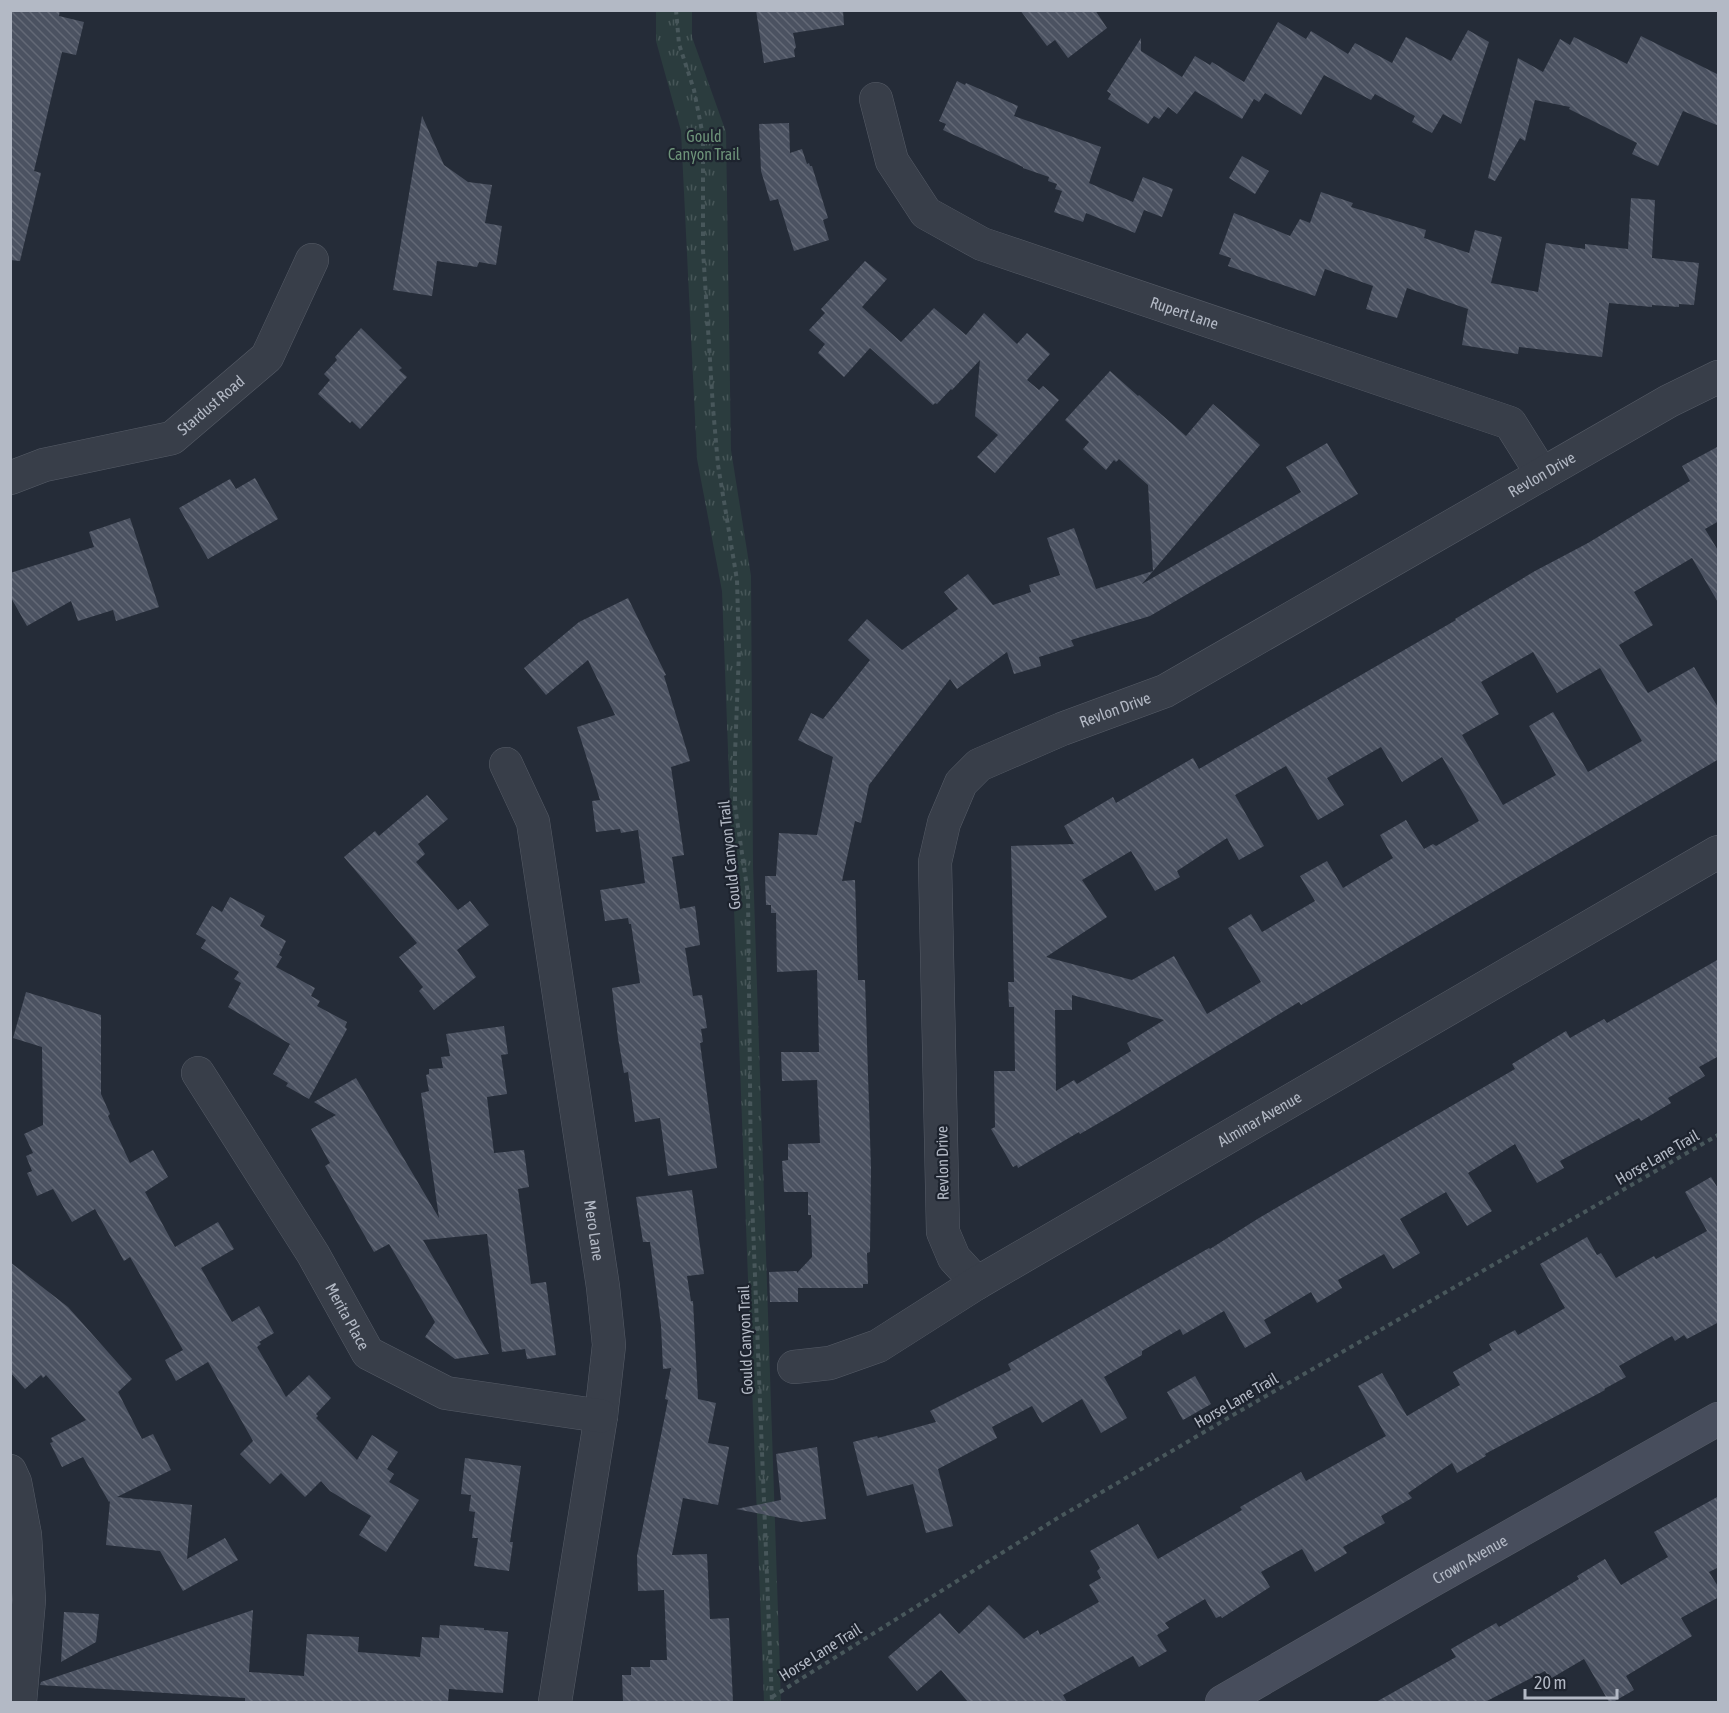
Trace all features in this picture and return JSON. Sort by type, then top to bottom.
[{"type":"street","name":"Rupert Lane","points":[[876,99],[892,161],[926,213],[982,244],[1510,423],[1542,474]]},
{"type":"street","name":"Stardust Road","points":[[10,478],[44,465],[172,438],[267,357],[312,260]]},
{"type":"street","name":"Revlon Drive","points":[[977,1283],[954,1258],[944,1232],[935,862],[944,823],[961,783],[979,765],[1062,729],[1165,691],[1669,401],[1719,377]]},
{"type":"street","name":"Mero Lane","points":[[506,764],[533,822],[603,1287],[609,1345],[601,1416],[555,1702]]},
{"type":"street","name":"Alminar Avenue","points":[[794,1367],[830,1363],[878,1346],[977,1283],[1719,852]]},
{"type":"street","name":"Merita Place","points":[[198,1073],[313,1254],[368,1353],[446,1393],[601,1416]]},
{"type":"street","name":"Crown Avenue","points":[[1222,1702],[1719,1419]]},
{"type":"street","points":[[10,1471],[15,1482],[25,1535],[29,1600],[20,1702]]},
{"type":"path","name":"Gould Canyon Trail","points":[[676,10],[679,44],[694,90],[702,136],[703,250],[713,408],[718,465],[737,580],[739,652],[735,806],[748,894],[751,1176],[772,1702]]},
{"type":"path","name":"Horse Lane Trail","points":[[772,1697],[1056,1519],[1719,1135]]},
{"type":"green space","name":"Gould Canyon Trail","points":[[656,11],[692,11],[692,37],[726,132],[731,450],[751,576],[753,867],[781,1702],[764,1702],[722,591],[697,459],[681,131],[656,41]]},
{"type":"building","points":[[10,10],[60,10],[59,16],[84,22],[76,55],[62,52],[34,171],[41,173],[20,261],[10,260]]},
{"type":"building","points":[[756,10],[843,10],[844,25],[793,33],[796,47],[795,57],[764,63]]},
{"type":"building","points":[[1020,10],[1095,10],[1107,28],[1068,58],[1055,40],[1047,46]]},
{"type":"building","points":[[1278,22],[1306,39],[1311,31],[1348,54],[1355,43],[1392,63],[1406,37],[1451,61],[1468,30],[1489,42],[1461,124],[1443,114],[1432,133],[1412,122],[1415,116],[1375,94],[1371,100],[1324,75],[1301,115],[1265,93],[1259,102],[1254,99],[1242,119],[1195,91],[1177,114],[1168,107],[1159,119],[1154,116],[1148,124],[1108,99],[1111,94],[1107,91],[1141,38],[1141,51],[1182,77],[1195,56],[1210,65],[1212,62],[1244,82]]},
{"type":"building","points":[[1641,36],[1719,75],[1719,126],[1683,111],[1658,166],[1632,154],[1637,143],[1569,109],[1570,107],[1535,100],[1525,141],[1520,138],[1495,181],[1488,178],[1518,58],[1543,72],[1560,39],[1570,45],[1574,37],[1627,64]]},
{"type":"building","points":[[957,81],[1018,106],[1014,116],[1101,147],[1089,183],[1133,202],[1143,177],[1173,189],[1162,217],[1144,210],[1135,233],[1086,213],[1083,222],[1054,212],[1062,191],[1055,189],[1057,184],[1048,181],[1049,177],[1023,168],[943,130],[946,124],[939,121]]},
{"type":"building","points":[[422,116],[444,165],[468,182],[492,185],[485,223],[502,226],[496,265],[479,262],[477,267],[437,261],[432,296],[393,290]]},
{"type":"building","points":[[789,123],[790,153],[802,149],[807,164],[812,166],[828,218],[823,220],[829,240],[794,251],[778,199],[770,201],[761,171],[759,124]]},
{"type":"building","points":[[1242,156],[1269,171],[1255,194],[1229,178]]},
{"type":"building","points":[[1321,192],[1353,203],[1351,207],[1426,230],[1424,238],[1469,253],[1475,230],[1502,237],[1491,283],[1538,292],[1546,243],[1585,249],[1585,244],[1628,249],[1631,198],[1655,200],[1652,258],[1699,263],[1694,305],[1679,304],[1679,307],[1652,305],[1652,307],[1609,303],[1602,357],[1519,347],[1518,354],[1462,345],[1468,309],[1407,288],[1397,318],[1366,309],[1373,286],[1325,269],[1315,296],[1228,266],[1231,258],[1219,254],[1234,213],[1290,236],[1300,219],[1310,223]]},
{"type":"building","points":[[865,261],[887,279],[862,307],[901,342],[934,308],[966,335],[984,313],[1017,344],[1027,333],[1050,354],[1027,380],[1039,390],[1043,386],[1059,400],[995,473],[977,457],[998,435],[975,416],[980,360],[952,390],[933,405],[870,348],[844,377],[818,353],[825,344],[809,330],[825,313],[821,309]]},
{"type":"building","points":[[361,328],[402,368],[399,370],[407,377],[360,429],[318,394],[330,380],[324,374],[337,360],[335,357]]},
{"type":"building","points":[[1110,371],[1186,436],[1213,404],[1260,445],[1142,584],[1301,492],[1286,467],[1327,443],[1358,494],[1150,616],[1071,640],[1074,646],[1039,657],[1041,666],[1014,674],[1007,652],[957,689],[950,679],[869,785],[861,823],[855,821],[842,881],[855,880],[858,980],[865,980],[871,1169],[870,1252],[867,1253],[868,1284],[863,1284],[863,1288],[798,1288],[798,1302],[770,1302],[769,1272],[797,1271],[797,1273],[812,1257],[808,1192],[784,1192],[782,1161],[788,1160],[788,1144],[820,1143],[817,1080],[782,1081],[781,1052],[819,1052],[817,970],[777,972],[776,913],[771,913],[771,905],[766,905],[765,876],[776,876],[779,833],[817,835],[833,757],[798,740],[811,713],[823,719],[870,660],[848,640],[867,619],[902,650],[958,609],[944,592],[968,574],[993,605],[1031,592],[1029,585],[1060,575],[1047,538],[1074,528],[1096,589],[1153,571],[1148,485],[1119,459],[1116,462],[1114,460],[1106,470],[1083,449],[1089,442],[1065,420]]},
{"type":"building","points":[[1719,446],[1719,521],[1705,529],[1719,552],[1719,604],[1692,558],[1634,592],[1653,625],[1619,645],[1648,693],[1694,667],[1719,709],[1719,759],[1301,1005],[1299,1002],[1080,1134],[1079,1132],[1018,1168],[1017,1165],[1013,1167],[991,1129],[995,1127],[994,1071],[1015,1071],[1014,1007],[1009,1007],[1008,982],[1014,982],[1011,846],[1074,844],[1064,826],[1113,797],[1116,803],[1193,758],[1199,769],[1456,620],[1690,481],[1682,466]],"holes":[[[1533,652],[1557,693],[1600,668],[1642,741],[1588,772],[1553,712],[1529,726],[1556,775],[1503,805],[1462,735],[1499,714],[1481,682]],[[1381,747],[1402,782],[1442,757],[1479,821],[1436,846],[1433,844],[1424,849],[1406,820],[1380,835],[1393,858],[1343,888],[1327,861],[1300,876],[1315,901],[1262,932],[1251,914],[1228,928],[1261,982],[1207,1014],[1174,956],[1132,980],[1046,957],[1107,917],[1082,880],[1131,851],[1155,891],[1180,877],[1177,871],[1227,838],[1239,860],[1264,846],[1235,795],[1286,766],[1318,820],[1344,805],[1327,778]],[[1072,995],[1164,1020],[1127,1043],[1131,1051],[1077,1084],[1074,1080],[1056,1091],[1055,1010],[1072,1010]]]},
{"type":"building","points":[[255,478],[278,519],[208,559],[179,508],[230,479],[236,489]]},
{"type":"building","points":[[130,518],[159,607],[116,621],[113,610],[78,621],[71,601],[27,626],[10,596],[10,573],[94,547],[89,532]]},
{"type":"building","points":[[628,598],[666,675],[664,676],[690,761],[671,767],[684,855],[672,857],[680,909],[695,906],[700,945],[685,948],[693,996],[702,995],[707,1028],[701,1029],[703,1042],[700,1043],[717,1168],[668,1176],[660,1118],[635,1122],[628,1072],[624,1073],[618,1038],[612,988],[640,983],[631,924],[628,918],[605,921],[600,890],[645,883],[638,830],[621,833],[620,829],[596,832],[592,801],[600,800],[577,727],[615,715],[588,660],[546,695],[524,668],[579,622]]},
{"type":"building","points":[[427,795],[448,819],[418,844],[425,854],[416,862],[458,910],[470,901],[489,925],[457,950],[476,977],[434,1010],[419,991],[423,987],[399,957],[417,943],[344,857],[375,831],[379,836]]},
{"type":"building","points":[[230,897],[265,916],[260,926],[286,941],[279,955],[282,957],[276,967],[315,988],[311,996],[320,1001],[317,1006],[347,1022],[345,1027],[347,1029],[309,1099],[286,1086],[288,1083],[273,1074],[290,1044],[228,1007],[241,983],[234,979],[239,972],[201,948],[206,940],[196,934],[212,906],[222,912]]},
{"type":"building","points":[[1719,959],[1719,1056],[1699,1067],[1705,1076],[1668,1098],[1671,1103],[1641,1121],[1639,1118],[1560,1161],[1564,1168],[1537,1183],[1515,1144],[1468,1173],[1492,1211],[1467,1226],[1446,1192],[1400,1219],[1420,1253],[1393,1269],[1384,1254],[1338,1280],[1342,1288],[1317,1303],[1311,1292],[1264,1320],[1271,1333],[1245,1348],[1224,1311],[1183,1335],[1180,1329],[1142,1351],[1142,1355],[1104,1377],[1127,1418],[1101,1433],[1082,1399],[1042,1423],[1032,1406],[992,1427],[997,1438],[938,1469],[953,1526],[926,1533],[913,1484],[867,1496],[853,1442],[877,1436],[878,1438],[936,1422],[930,1411],[1011,1370],[1008,1364],[1210,1249],[1515,1069],[1512,1064],[1566,1031],[1570,1038],[1604,1019],[1607,1023]]},
{"type":"building","points":[[26,992],[101,1015],[101,1094],[110,1114],[108,1116],[130,1163],[153,1150],[168,1177],[145,1192],[175,1247],[218,1222],[234,1249],[201,1268],[232,1322],[259,1306],[274,1333],[259,1342],[261,1344],[257,1347],[286,1397],[309,1375],[331,1398],[316,1414],[318,1416],[316,1418],[357,1460],[372,1435],[398,1452],[387,1469],[394,1474],[389,1482],[419,1500],[386,1552],[359,1535],[371,1516],[330,1491],[321,1481],[305,1497],[281,1473],[270,1484],[240,1454],[253,1441],[208,1362],[176,1381],[165,1360],[183,1350],[130,1257],[124,1261],[95,1209],[72,1222],[53,1189],[37,1196],[27,1173],[32,1171],[26,1156],[33,1153],[24,1134],[43,1125],[42,1047],[13,1038]]},
{"type":"building","points":[[504,1026],[508,1054],[501,1055],[507,1094],[487,1097],[494,1153],[524,1150],[529,1187],[518,1189],[531,1284],[546,1282],[556,1355],[527,1359],[525,1349],[502,1352],[487,1234],[423,1240],[489,1354],[455,1359],[425,1337],[435,1322],[389,1244],[374,1252],[325,1166],[330,1163],[311,1129],[336,1115],[314,1102],[356,1078],[439,1218],[421,1093],[429,1091],[426,1075],[429,1074],[429,1069],[443,1068],[441,1057],[450,1056],[446,1034]]},
{"type":"building","points":[[1711,1177],[1719,1190],[1719,1322],[1687,1339],[1684,1335],[1675,1341],[1672,1336],[1619,1366],[1626,1377],[1485,1454],[1486,1456],[1457,1473],[1452,1463],[1408,1493],[1412,1498],[1381,1516],[1385,1523],[1343,1547],[1347,1553],[1315,1572],[1302,1549],[1261,1572],[1270,1587],[1222,1618],[1221,1616],[1216,1618],[1205,1599],[1165,1623],[1169,1628],[1157,1635],[1167,1651],[1139,1667],[1133,1656],[1063,1695],[1067,1702],[968,1702],[941,1670],[917,1691],[888,1657],[940,1613],[959,1634],[989,1605],[1024,1639],[1038,1630],[1040,1635],[1099,1602],[1089,1585],[1101,1578],[1097,1571],[1100,1568],[1090,1551],[1138,1524],[1158,1559],[1242,1510],[1240,1507],[1301,1472],[1306,1481],[1386,1436],[1358,1386],[1382,1373],[1407,1416],[1460,1385],[1453,1372],[1492,1350],[1489,1344],[1515,1330],[1518,1335],[1565,1308],[1540,1264],[1587,1237],[1597,1255],[1601,1253],[1616,1278],[1654,1256],[1656,1259],[1707,1231],[1685,1192]]},
{"type":"building","points":[[692,1190],[704,1274],[687,1276],[691,1301],[693,1301],[698,1399],[716,1403],[708,1443],[729,1447],[718,1505],[683,1498],[672,1555],[707,1554],[710,1619],[729,1618],[733,1702],[623,1702],[622,1675],[631,1675],[631,1667],[650,1667],[650,1660],[667,1660],[664,1590],[638,1591],[637,1556],[668,1400],[665,1399],[671,1368],[663,1369],[661,1325],[650,1242],[643,1242],[636,1197]]},
{"type":"building","points":[[10,1262],[68,1307],[132,1379],[118,1392],[142,1439],[153,1434],[171,1470],[117,1497],[192,1505],[187,1559],[225,1538],[238,1560],[183,1591],[160,1551],[106,1545],[110,1501],[83,1457],[62,1467],[50,1443],[53,1442],[51,1438],[86,1420],[46,1375],[43,1378],[41,1375],[25,1389],[10,1372]]},
{"type":"building","points":[[1195,1376],[1211,1404],[1183,1420],[1167,1392]]},
{"type":"building","points":[[817,1447],[826,1519],[801,1522],[736,1509],[781,1500],[776,1454]]},
{"type":"building","points":[[465,1458],[521,1466],[510,1542],[513,1542],[509,1571],[474,1566],[478,1538],[472,1538],[475,1512],[469,1511],[471,1495],[461,1494]]},
{"type":"building","points":[[1719,1496],[1719,1567],[1709,1572],[1719,1588],[1719,1597],[1681,1618],[1692,1636],[1626,1676],[1634,1690],[1609,1702],[1584,1659],[1550,1679],[1545,1671],[1485,1702],[1376,1702],[1456,1657],[1451,1649],[1496,1623],[1499,1627],[1579,1579],[1577,1576],[1605,1559],[1621,1585],[1668,1557],[1654,1532]]},
{"type":"building","points":[[253,1610],[249,1672],[304,1676],[307,1634],[359,1637],[358,1652],[420,1657],[422,1637],[439,1638],[440,1625],[484,1628],[484,1630],[508,1632],[503,1693],[449,1689],[448,1702],[245,1702],[245,1698],[40,1685],[41,1682]]},
{"type":"building","points":[[64,1612],[99,1614],[96,1642],[61,1662]]}]
